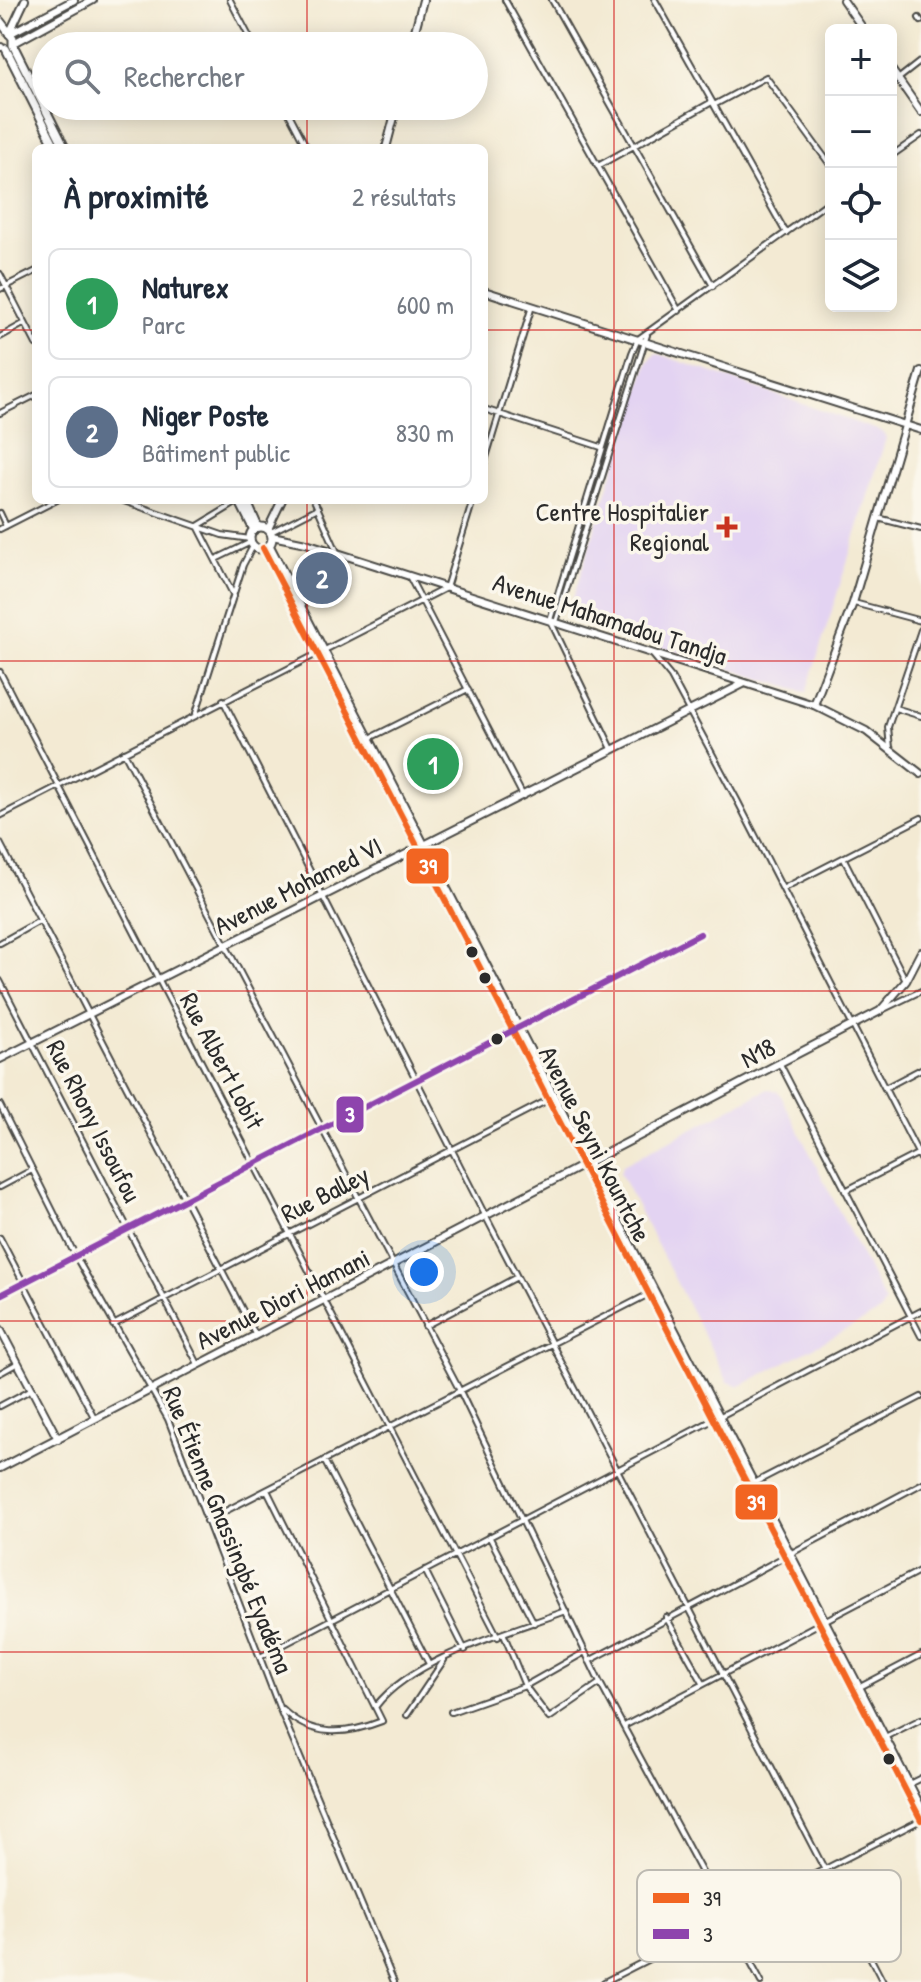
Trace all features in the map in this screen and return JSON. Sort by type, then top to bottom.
[{"type":"highway","points":[[0,21],[6,46],[32,99]]},
{"type":"highway","points":[[6,46],[32,91]]},
{"type":"highway","points":[[42,120],[54,144]]},
{"type":"highway","points":[[49,120],[63,144]]},
{"type":"highway","points":[[243,504],[256,528],[270,533],[266,546],[252,542],[256,528]]},
{"type":"highway","name":"Avenue Seyni Kountche","points":[[266,546],[822,1621]]},
{"type":"highway","points":[[822,1621],[885,1737],[921,1820]]},
{"type":"highway","points":[[822,1621],[921,1808]]},
{"type":"main road","points":[[5,34],[25,0]]},
{"type":"main road","points":[[5,34],[74,0]]},
{"type":"main road","points":[[32,32],[93,0]]},
{"type":"main road","points":[[415,32],[423,0]]},
{"type":"main road","points":[[843,0],[860,24]]},
{"type":"main road","points":[[6,46],[32,32]]},
{"type":"main road","points":[[898,79],[921,112]]},
{"type":"main road","points":[[387,144],[393,120]]},
{"type":"main road","points":[[488,292],[638,339],[646,338],[921,430]]},
{"type":"main road","points":[[814,705],[853,603],[921,371]]},
{"type":"main road","points":[[270,533],[281,504]]},
{"type":"main road","name":"Avenue Mahamadou Tandja","points":[[270,533],[814,705],[853,723],[921,774]]},
{"type":"main road","name":"Avenue Mohamed VI","points":[[0,1059],[743,684]]},
{"type":"main road","name":"N18","points":[[587,1165],[880,1011],[906,981],[921,952]]},
{"type":"main road","name":"Avenue Diori Hamani","points":[[0,1468],[587,1165]]},
{"type":"main road","points":[[0,1329],[58,1439]]},
{"type":"street","points":[[230,0],[247,32]]},
{"type":"street","points":[[505,0],[679,311]]},
{"type":"street","points":[[655,0],[786,233]]},
{"type":"street","points":[[553,1],[713,286]]},
{"type":"street","points":[[898,79],[921,61]]},
{"type":"street","points":[[598,166],[766,77],[825,158]]},
{"type":"street","points":[[292,120],[305,144]]},
{"type":"street","points":[[897,152],[921,135]]},
{"type":"street","points":[[553,621],[646,338],[825,204]]},
{"type":"street","points":[[0,289],[32,273]]},
{"type":"street","points":[[0,274],[32,336]]},
{"type":"street","points":[[488,450],[532,306]]},
{"type":"street","points":[[0,337],[25,323]]},
{"type":"street","points":[[612,749],[553,630],[553,621],[565,564],[638,339]]},
{"type":"street","points":[[0,413],[32,397]]},
{"type":"street","points":[[488,410],[601,447]]},
{"type":"street","points":[[0,529],[49,504]]},
{"type":"street","points":[[133,504],[222,535],[252,542]]},
{"type":"street","points":[[198,526],[234,504]]},
{"type":"street","points":[[284,581],[338,554],[316,504]]},
{"type":"street","points":[[0,816],[446,588],[472,504]]},
{"type":"street","points":[[270,533],[318,508]]},
{"type":"street","points":[[0,513],[6,526]]},
{"type":"street","points":[[878,518],[921,529]]},
{"type":"street","points":[[198,526],[234,596]]},
{"type":"street","points":[[216,559],[252,542]]},
{"type":"street","points":[[196,714],[252,542]]},
{"type":"street","points":[[565,564],[572,567]]},
{"type":"street","points":[[409,575],[522,794]]},
{"type":"street","points":[[853,603],[921,621]]},
{"type":"street","points":[[890,748],[888,727],[921,630]]},
{"type":"street","points":[[650,652],[671,677],[784,888],[852,1027],[920,1155],[845,1191]]},
{"type":"street","name":"Rue Albert Lobit","points":[[0,672],[525,1686],[549,1718],[600,1683]]},
{"type":"street","points":[[366,740],[468,689]]},
{"type":"street","points":[[223,700],[721,1674],[825,1870],[921,1820]]},
{"type":"street","points":[[895,708],[921,716]]},
{"type":"street","points":[[124,752],[460,1391],[600,1683],[702,1870]]},
{"type":"street","points":[[784,888],[921,818]]},
{"type":"street","points":[[0,843],[223,1268],[255,1335]]},
{"type":"street","points":[[844,859],[906,981]]},
{"type":"street","points":[[0,943],[39,921]]},
{"type":"street","points":[[0,1295],[700,934]]},
{"type":"street","name":"Rue Rhony Issoufou","points":[[0,981],[198,1364]]},
{"type":"street","points":[[880,1011],[921,991]]},
{"type":"street","points":[[780,1064],[921,1336]]},
{"type":"street","points":[[885,1088],[921,1069]]},
{"type":"street","name":"Rue Balley","points":[[113,1325],[552,1098]]},
{"type":"street","name":"Rue Étienne Gnassingbé Eyadéma","points":[[0,1105],[76,1257],[113,1325],[153,1388],[262,1656],[279,1707],[394,1982]]},
{"type":"street","points":[[0,1187],[32,1170]]},
{"type":"street","points":[[0,1238],[95,1419]]},
{"type":"street","points":[[425,1326],[517,1277]]},
{"type":"street","points":[[206,1521],[653,1291]]},
{"type":"street","points":[[262,1656],[921,1311]]},
{"type":"street","points":[[0,1373],[18,1363]]},
{"type":"street","points":[[0,1406],[32,1389]]},
{"type":"street","points":[[752,1484],[921,1397]]},
{"type":"street","points":[[324,1460],[429,1664]]},
{"type":"street","points":[[589,1661],[786,1553],[921,1484]]},
{"type":"street","points":[[267,1490],[382,1721],[336,1732],[302,1726],[279,1707]]},
{"type":"street","points":[[489,1536],[534,1623]]},
{"type":"street","points":[[424,1569],[465,1650]]},
{"type":"street","points":[[625,1725],[921,1570]]},
{"type":"street","points":[[376,1706],[395,1685],[429,1664],[566,1611]]},
{"type":"street","points":[[666,1617],[703,1683]]},
{"type":"street","points":[[451,1712],[525,1686],[585,1652]]},
{"type":"street","points":[[860,1687],[921,1655]]},
{"type":"street","points":[[407,1715],[445,1658]]},
{"type":"street","points":[[885,1737],[921,1719]]},
{"type":"street","points":[[907,1786],[921,1778]]},
{"type":"street","points":[[604,1982],[644,1962]]},
{"type":"street","points":[[750,1962],[761,1982]]},
{"type":"street","points":[[873,1962],[883,1982]]},
{"type":"shaded area","name":"Centre Hospitalier Regional","points":[[656,353],[883,432],[886,438],[806,693],[567,617],[648,362]]},
{"type":"shaded area","points":[[768,1089],[779,1092],[885,1302],[880,1312],[740,1386],[728,1382],[620,1173],[623,1165]]},
{"type":"transit line","name":"39","points":[[263,548],[921,1820]]},
{"type":"transit line","name":"3","points":[[0,1295],[700,934]]},
{"type":"place","name":"Centre Hospitalier Regional","points":[[727,527]]},
{"type":"place","name":"Niger Poste","points":[[322,578]]},
{"type":"place","name":"Naturex","points":[[433,764]]}]
